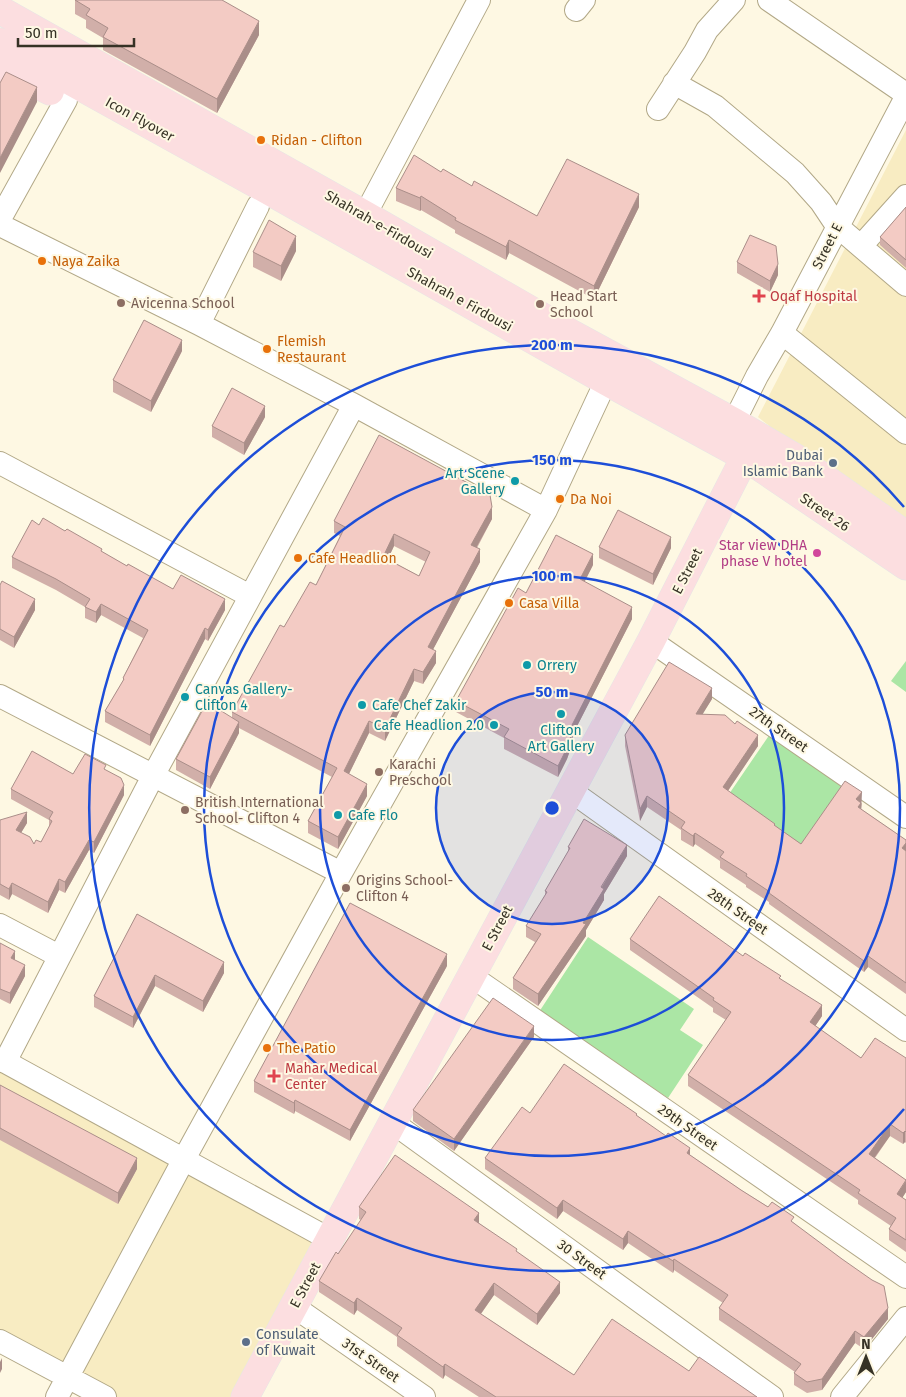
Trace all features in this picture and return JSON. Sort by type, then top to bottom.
[{"type":"main road","name":"Shahrah-e-Firdousi","points":[[0,10],[365,215],[572,334],[734,422],[752,447]]},
{"type":"main road","name":"Icon Flyover","points":[[0,42],[269,201]]},
{"type":"main road","points":[[0,66],[42,85],[66,100],[269,201]]},
{"type":"main road","name":"Shahrah e Firdousi","points":[[269,201],[334,228],[606,381],[752,447]]},
{"type":"main road","name":"Street 26","points":[[752,447],[794,457],[906,535]]},
{"type":"main road","name":"Street 26","points":[[752,447],[906,566]]},
{"type":"main road","name":"E Street","points":[[245,1397],[651,641],[752,447]]},
{"type":"street","points":[[365,215],[479,0]]},
{"type":"street","points":[[658,109],[707,30],[734,0]]},
{"type":"street","points":[[769,0],[906,96]]},
{"type":"street","points":[[674,83],[715,106],[796,173],[837,226],[906,285]]},
{"type":"street","name":"Street E","points":[[734,422],[906,96]]},
{"type":"street","points":[[0,219],[66,100]]},
{"type":"street","points":[[861,246],[906,196]]},
{"type":"street","points":[[199,324],[269,201]]},
{"type":"street","points":[[0,225],[199,324],[354,405],[546,510]]},
{"type":"street","points":[[782,333],[906,433]]},
{"type":"street","points":[[57,1397],[184,1159],[341,873],[546,510],[606,381]]},
{"type":"street","points":[[329,1239],[2,1061],[153,776],[354,405]]},
{"type":"street","points":[[0,463],[250,596]]},
{"type":"street","name":"27th Street","points":[[651,641],[906,817]]},
{"type":"street","points":[[0,696],[341,873]]},
{"type":"street","name":"28th Street","points":[[570,791],[906,1030]]},
{"type":"street","points":[[0,924],[59,956]]},
{"type":"street","name":"29th Street","points":[[471,976],[906,1277]]},
{"type":"street","name":"30 Street","points":[[392,1122],[772,1397]]},
{"type":"street","name":"31st Street","points":[[293,1306],[424,1397]]},
{"type":"street","points":[[842,1397],[906,1318]]},
{"type":"street","points":[[0,1341],[105,1397]]},
{"type":"shaded area","points":[[906,130],[906,530],[868,503],[758,417]]},
{"type":"shaded area","points":[[0,1060],[329,1239],[244,1397],[102,1397],[0,1341]]},
{"type":"green space","points":[[906,661],[906,692],[891,681]]},
{"type":"green space","points":[[770,734],[844,785],[800,849],[727,797]]},
{"type":"green space","points":[[588,937],[694,1009],[680,1030],[703,1045],[668,1098],[539,1012]]},
{"type":"building","points":[[75,0],[222,0],[259,21],[217,99],[103,37],[108,28],[86,15],[90,9]]},
{"type":"building","points":[[6,72],[37,87],[0,158],[0,83]]},
{"type":"building","points":[[414,155],[441,172],[443,169],[472,186],[474,181],[537,216],[567,159],[639,194],[594,286],[509,240],[506,247],[455,220],[456,218],[421,196],[420,198],[396,188]]},
{"type":"building","points":[[906,207],[906,260],[880,237]]},
{"type":"building","points":[[269,220],[296,236],[281,266],[253,252]]},
{"type":"building","points":[[750,235],[776,246],[778,264],[770,281],[737,262]]},
{"type":"building","points":[[144,320],[182,340],[151,401],[113,380]]},
{"type":"building","points":[[232,388],[265,406],[244,443],[212,426]]},
{"type":"building","points":[[379,435],[490,495],[492,507],[471,545],[480,549],[428,647],[436,651],[423,672],[414,669],[385,729],[369,721],[344,771],[367,784],[338,837],[308,821],[337,768],[232,712],[280,625],[284,627],[310,582],[316,585],[345,527],[334,521]],"holes":[[[394,534],[430,552],[419,576],[383,557]]]},
{"type":"building","points":[[618,510],[671,537],[653,574],[599,547]]},
{"type":"building","points":[[43,518],[102,549],[101,551],[127,566],[128,564],[173,589],[181,575],[225,599],[208,630],[205,628],[150,735],[105,711],[124,679],[148,630],[101,604],[96,612],[85,607],[90,599],[12,557],[32,520],[39,525]]},
{"type":"building","points":[[556,535],[593,554],[580,579],[632,607],[570,729],[573,730],[558,766],[504,737],[509,729],[456,701],[518,588],[526,593]]},
{"type":"building","points":[[2,581],[35,599],[14,637],[0,629],[0,585]]},
{"type":"building","points":[[669,662],[712,688],[696,714],[725,715],[735,724],[737,721],[758,735],[723,787],[801,844],[845,781],[862,792],[856,799],[861,803],[858,807],[906,840],[902,848],[906,851],[906,983],[868,956],[864,961],[769,893],[746,876],[747,874],[720,857],[724,852],[695,833],[693,836],[681,828],[685,822],[647,796],[640,809],[625,735]]},
{"type":"building","points":[[207,702],[239,722],[210,777],[176,759]]},
{"type":"building","points":[[32,751],[73,774],[85,754],[106,765],[104,769],[121,778],[124,785],[94,842],[89,840],[65,882],[59,879],[48,902],[12,883],[9,889],[0,884],[0,820],[27,812],[16,830],[30,837],[34,844],[36,840],[41,842],[52,821],[49,819],[53,812],[11,789]]},
{"type":"building","points":[[584,819],[627,845],[601,887],[604,889],[583,923],[586,924],[538,994],[513,978],[541,934],[526,926],[547,892],[545,891],[570,848],[568,847]]},
{"type":"building","points":[[659,896],[743,956],[745,953],[781,976],[779,978],[822,1005],[810,1022],[861,1058],[875,1038],[906,1058],[906,1132],[903,1133],[890,1124],[869,1154],[906,1180],[897,1194],[906,1200],[906,1240],[889,1229],[896,1218],[858,1193],[860,1190],[688,1075],[731,1012],[630,939]]},
{"type":"building","points":[[350,903],[447,954],[350,1130],[295,1100],[294,1103],[254,1081]]},
{"type":"building","points":[[137,914],[224,962],[203,1001],[155,975],[133,1017],[94,996]]},
{"type":"building","points":[[0,943],[15,951],[11,958],[25,965],[10,993],[0,989]]},
{"type":"building","points":[[493,998],[534,1026],[454,1139],[413,1110]]},
{"type":"building","points":[[564,1064],[666,1136],[668,1133],[690,1148],[687,1153],[741,1190],[768,1207],[772,1202],[794,1217],[791,1221],[872,1280],[884,1286],[888,1308],[864,1337],[855,1331],[822,1379],[807,1382],[794,1373],[801,1364],[719,1308],[728,1295],[674,1259],[673,1261],[628,1231],[623,1239],[563,1200],[557,1208],[485,1158],[522,1107],[530,1113]]},
{"type":"building","points":[[0,1085],[137,1158],[118,1193],[0,1128]]},
{"type":"building","points":[[395,1155],[479,1213],[474,1220],[517,1249],[516,1251],[560,1282],[537,1314],[494,1283],[475,1310],[574,1375],[612,1319],[689,1371],[699,1357],[757,1397],[496,1397],[445,1364],[443,1367],[397,1335],[402,1328],[357,1298],[354,1303],[319,1281],[336,1252],[338,1254],[366,1212],[359,1207]]},
{"type":"place","name":"Ridan - Clifton","points":[[261,140]]},
{"type":"place","name":"Naya Zaika","points":[[42,261]]},
{"type":"place","name":"Oqaf Hospital","points":[[759,296]]},
{"type":"place","name":"Avicenna School","points":[[121,303]]},
{"type":"place","name":"Head Start School","points":[[540,304]]},
{"type":"place","name":"Flemish Restaurant","points":[[267,349]]},
{"type":"place","name":"Dubai Islamic Bank","points":[[833,463]]},
{"type":"place","name":"Art Scene Gallery","points":[[515,481]]},
{"type":"place","name":"Da Noi","points":[[560,499]]},
{"type":"place","name":"Star view DHA phase V hotel","points":[[817,553]]},
{"type":"place","name":"Cafe Headlion","points":[[298,558]]},
{"type":"place","name":"Casa Villa","points":[[509,603]]},
{"type":"place","name":"Orrery","points":[[527,665]]},
{"type":"place","name":"Canvas Gallery- Clifton 4","points":[[185,697]]},
{"type":"place","name":"Cafe Chef Zakir","points":[[362,705]]},
{"type":"place","name":"Clifton Art Gallery","points":[[561,714]]},
{"type":"place","name":"Cafe Headlion 2.0","points":[[494,725]]},
{"type":"place","name":"Karachi Preschool","points":[[379,772]]},
{"type":"place","name":"British International School- Clifton 4","points":[[185,810]]},
{"type":"place","name":"Cafe Flo","points":[[338,815]]},
{"type":"place","name":"Origins School- Clifton 4","points":[[346,888]]},
{"type":"place","name":"The Patio","points":[[267,1048]]},
{"type":"place","name":"Mahar Medical Center","points":[[274,1076]]},
{"type":"place","name":"Consulate of Kuwait","points":[[246,1342]]}]
